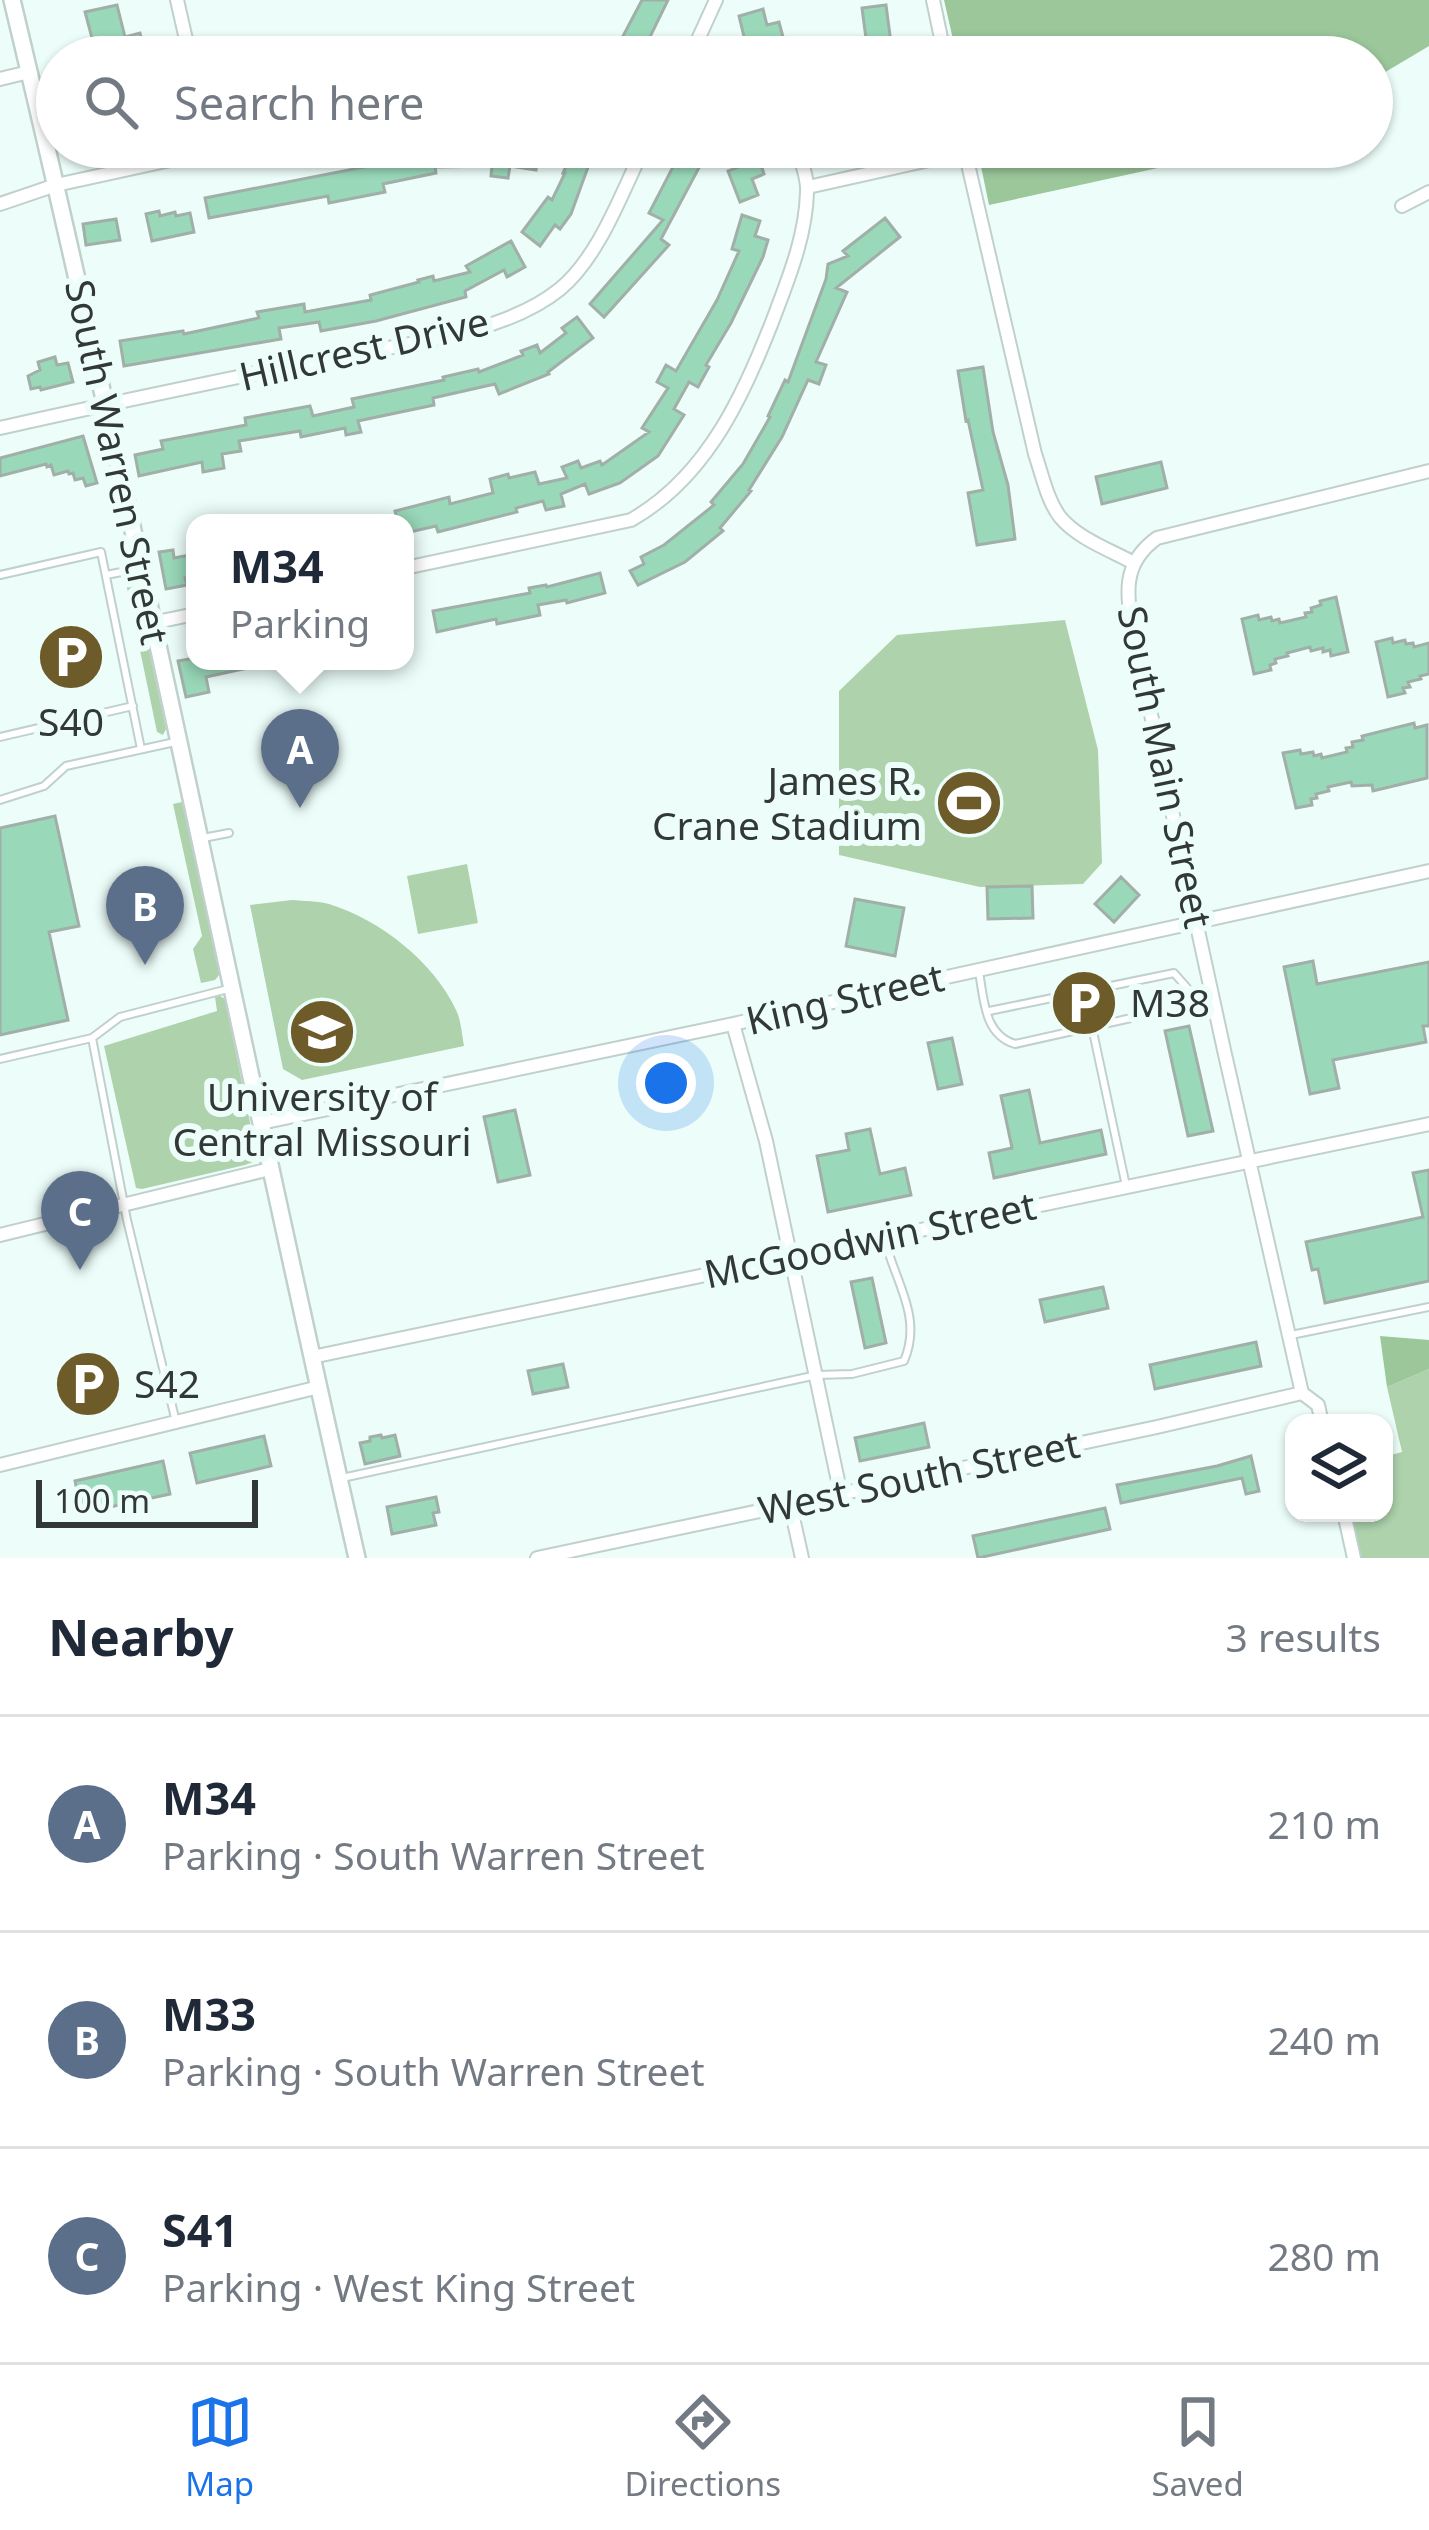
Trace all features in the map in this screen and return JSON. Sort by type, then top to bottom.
[{"type":"street","name":"South Warren Street","points":[[12,0],[36,101]]},
{"type":"street","points":[[177,0],[185,36]]},
{"type":"street","points":[[700,36],[716,0]]},
{"type":"street","points":[[933,0],[941,36]]},
{"type":"street","points":[[0,79],[29,72]]},
{"type":"street","name":"South Warren Street","points":[[52,168],[356,1558]]},
{"type":"street","points":[[0,204],[128,168]]},
{"type":"street","name":"Hillcrest Drive","points":[[0,428],[491,324],[562,287],[589,257],[634,168]]},
{"type":"street","points":[[414,566],[631,520],[673,489],[728,420],[756,366],[796,258],[808,188],[802,168]]},
{"type":"street","points":[[808,188],[889,168]]},
{"type":"street","name":"South Main Street","points":[[969,168],[1036,454],[1051,499],[1058,515],[1078,534],[1134,563],[1127,593],[1135,641],[1212,994],[1302,1393],[1318,1405],[1320,1414]]},
{"type":"street","points":[[1402,206],[1429,192]]},
{"type":"street","points":[[1134,563],[1147,544],[1169,533],[1429,471]]},
{"type":"street","points":[[152,623],[186,616]]},
{"type":"street","name":"King Street","points":[[261,1124],[1429,871]]},
{"type":"street","points":[[733,1024],[766,1141],[841,1495]]},
{"type":"street","name":"McGoodwin Street","points":[[312,1357],[1429,1124]]},
{"type":"street","points":[[0,1235],[270,1169]]},
{"type":"street","points":[[0,1465],[319,1387]]},
{"type":"street","name":"West South Street","points":[[537,1558],[1302,1393]]},
{"type":"street","points":[[790,1504],[802,1558]]},
{"type":"street","points":[[1345,1522],[1354,1558]]},
{"type":"lane","points":[[0,575],[101,552],[142,748]]},
{"type":"lane","points":[[106,575],[141,568]]},
{"type":"lane","points":[[0,737],[134,706]]},
{"type":"lane","points":[[0,800],[44,787],[66,766],[177,742]]},
{"type":"lane","points":[[198,839],[229,833]]},
{"type":"lane","points":[[979,969],[987,1012],[998,1036],[1015,1044],[1185,1006],[1212,994]]},
{"type":"lane","points":[[987,1012],[1174,973],[1197,999]]},
{"type":"lane","points":[[0,1059],[92,1038],[120,1017],[232,988]]},
{"type":"lane","points":[[1092,1027],[1126,1186]]},
{"type":"lane","points":[[92,1038],[176,1422]]},
{"type":"lane","points":[[339,1479],[817,1375],[852,1374],[904,1361],[911,1327],[908,1308],[884,1237]]},
{"type":"lane","points":[[1288,1336],[1429,1307]]},
{"type":"green space","points":[[944,0],[1429,0],[1429,46],[1393,67],[1393,36],[952,36]]},
{"type":"green space","points":[[981,168],[1158,168],[989,205]]},
{"type":"green space","points":[[126,583],[135,584],[166,729],[163,735],[157,732]]},
{"type":"green space","name":"James R. Crane Stadium","points":[[1065,620],[1098,750],[1102,863],[1083,884],[980,887],[839,855],[839,691],[897,635]]},
{"type":"green space","points":[[182,802],[220,974],[201,983],[193,949],[202,936],[173,804]]},
{"type":"green space","points":[[467,864],[478,923],[418,934],[407,876]]},
{"type":"green space","points":[[292,900],[348,911],[403,945],[446,992],[458,1014],[464,1046],[302,1080],[283,1069],[250,905]]},
{"type":"green space","points":[[215,997],[225,999],[257,1157],[245,1165],[136,1188],[104,1046],[217,1011]]},
{"type":"green space","points":[[1380,1336],[1429,1340],[1429,1369],[1387,1387]]},
{"type":"green space","points":[[1429,1369],[1429,1558],[1360,1558],[1351,1522],[1393,1522],[1393,1454],[1402,1452],[1387,1387]]},
{"type":"building","points":[[642,0],[668,0],[650,36],[623,36]]},
{"type":"building","points":[[117,5],[125,36],[91,36],[85,12]]},
{"type":"building","points":[[886,5],[890,36],[866,36],[862,8]]},
{"type":"building","points":[[763,9],[767,25],[779,22],[783,36],[744,36],[739,16]]},
{"type":"building","points":[[359,168],[435,168],[436,173],[383,184],[385,192],[329,203],[328,196],[209,218],[205,198]]},
{"type":"building","points":[[492,168],[510,168],[508,178],[491,176]]},
{"type":"building","points":[[565,168],[588,168],[571,214],[560,229],[555,225],[540,246],[522,232],[548,197],[552,200]]},
{"type":"building","points":[[672,168],[699,168],[661,239],[669,245],[604,317],[590,304],[663,220],[649,213]]},
{"type":"building","points":[[762,168],[764,174],[752,179],[758,195],[740,202],[728,171]]},
{"type":"building","points":[[159,211],[160,216],[190,213],[194,232],[152,241],[146,214]]},
{"type":"building","points":[[742,215],[760,221],[755,236],[768,240],[763,257],[698,387],[689,382],[674,409],[684,415],[658,456],[620,483],[589,494],[585,484],[561,494],[564,506],[546,510],[543,501],[438,532],[436,526],[414,531],[414,514],[396,514],[449,497],[450,504],[493,493],[490,479],[508,474],[509,478],[535,472],[539,484],[567,478],[562,467],[578,461],[581,468],[600,461],[602,465],[649,432],[642,428],[668,388],[657,382],[666,365],[676,371],[717,300],[739,251],[732,249]]},
{"type":"building","points":[[885,218],[900,237],[836,288],[847,292],[816,362],[826,365],[819,384],[808,380],[751,491],[720,528],[723,531],[685,562],[638,585],[630,571],[644,564],[641,557],[714,505],[711,502],[743,464],[785,380],[788,382],[828,264],[848,256],[843,251]]},
{"type":"building","points":[[116,219],[120,240],[86,245],[83,224]]},
{"type":"building","points":[[511,241],[525,267],[507,277],[504,270],[465,291],[466,297],[321,331],[319,322],[279,328],[281,339],[124,366],[120,341],[184,334],[259,318],[257,312],[304,304],[305,312],[371,300],[370,295],[418,280],[470,272],[466,266]]},
{"type":"building","points":[[577,317],[593,338],[549,374],[499,394],[495,384],[433,398],[434,405],[358,421],[361,432],[346,435],[345,428],[239,441],[241,451],[222,454],[224,468],[203,472],[202,462],[139,476],[135,455],[163,449],[161,441],[246,425],[245,418],[310,406],[313,416],[354,407],[352,399],[479,372],[537,345],[540,353],[566,333],[562,328]]},
{"type":"building","points":[[55,357],[57,365],[68,363],[73,382],[31,389],[28,376],[40,370],[38,362]]},
{"type":"building","points":[[983,367],[1015,539],[977,545],[968,493],[983,490],[958,371]]},
{"type":"building","points":[[83,436],[97,483],[86,486],[83,478],[75,480],[68,471],[54,475],[46,464],[0,476],[0,458]]},
{"type":"building","points":[[1161,462],[1167,488],[1102,504],[1096,477]]},
{"type":"building","points":[[173,550],[174,558],[186,556],[186,585],[166,589],[159,552]]},
{"type":"building","points":[[600,573],[605,593],[538,605],[540,615],[437,632],[433,611],[530,593],[529,588]]},
{"type":"building","points":[[1336,597],[1348,652],[1331,656],[1330,650],[1311,651],[1310,647],[1287,653],[1275,659],[1271,670],[1254,674],[1242,619],[1258,615],[1259,620],[1271,617],[1280,623],[1306,617],[1320,601]]},
{"type":"building","points":[[1392,638],[1393,643],[1405,640],[1414,647],[1429,643],[1429,674],[1408,682],[1405,693],[1388,697],[1376,642]]},
{"type":"building","points":[[186,660],[186,670],[238,670],[206,677],[209,692],[186,697],[178,661]]},
{"type":"building","points":[[1414,723],[1415,728],[1427,725],[1427,778],[1373,791],[1372,785],[1352,786],[1351,782],[1328,787],[1329,791],[1311,799],[1312,805],[1296,808],[1283,753],[1300,750],[1322,758],[1347,752],[1362,736]]},
{"type":"building","points":[[55,816],[79,926],[49,932],[68,1020],[0,1035],[0,828]]},
{"type":"building","points":[[1121,877],[1139,895],[1114,922],[1095,904]]},
{"type":"building","points":[[1032,886],[1033,918],[988,919],[987,887]]},
{"type":"building","points":[[855,899],[904,908],[895,956],[846,946]]},
{"type":"building","points":[[1313,961],[1317,984],[1429,962],[1426,1042],[1333,1060],[1339,1088],[1310,1094],[1284,967]]},
{"type":"building","points":[[1189,1026],[1213,1131],[1188,1136],[1165,1031]]},
{"type":"building","points":[[952,1038],[962,1084],[938,1089],[928,1043]]},
{"type":"building","points":[[1029,1090],[1040,1143],[1101,1130],[1106,1154],[994,1178],[989,1153],[1012,1148],[1001,1096]]},
{"type":"building","points":[[515,1110],[530,1175],[498,1182],[484,1117]]},
{"type":"building","points":[[870,1129],[880,1174],[905,1168],[911,1195],[828,1212],[817,1156],[849,1150],[846,1134]]},
{"type":"building","points":[[1429,1170],[1429,1281],[1325,1303],[1306,1242],[1423,1217],[1413,1173]]},
{"type":"building","points":[[872,1278],[886,1343],[865,1348],[851,1282]]},
{"type":"building","points":[[1103,1287],[1108,1308],[1045,1322],[1040,1300]]},
{"type":"building","points":[[1256,1342],[1261,1366],[1155,1389],[1150,1365]]},
{"type":"building","points":[[563,1364],[568,1387],[533,1394],[528,1371]]},
{"type":"building","points":[[924,1423],[929,1447],[860,1461],[855,1438]]},
{"type":"building","points":[[395,1435],[400,1456],[365,1464],[360,1443]]},
{"type":"building","points":[[264,1436],[271,1466],[197,1483],[190,1453]]},
{"type":"building","points":[[1251,1456],[1259,1491],[1246,1494],[1242,1478],[1121,1503],[1117,1485]]},
{"type":"building","points":[[163,1461],[170,1494],[82,1513],[75,1481]]},
{"type":"building","points":[[436,1497],[436,1525],[392,1534],[387,1507]]},
{"type":"building","points":[[1105,1508],[1110,1529],[978,1558],[973,1536]]},
{"type":"place","name":"S40","points":[[71,657]]},
{"type":"place","name":"James R. Crane Stadium","points":[[969,803]]},
{"type":"place","name":"M34","points":[[300,808]]},
{"type":"place","name":"M33","points":[[145,965]]},
{"type":"place","name":"M38","points":[[1084,1003]]},
{"type":"place","name":"University of Central Missouri","points":[[322,1032]]},
{"type":"place","name":"S41","points":[[80,1270]]},
{"type":"place","name":"S42","points":[[88,1384]]}]
